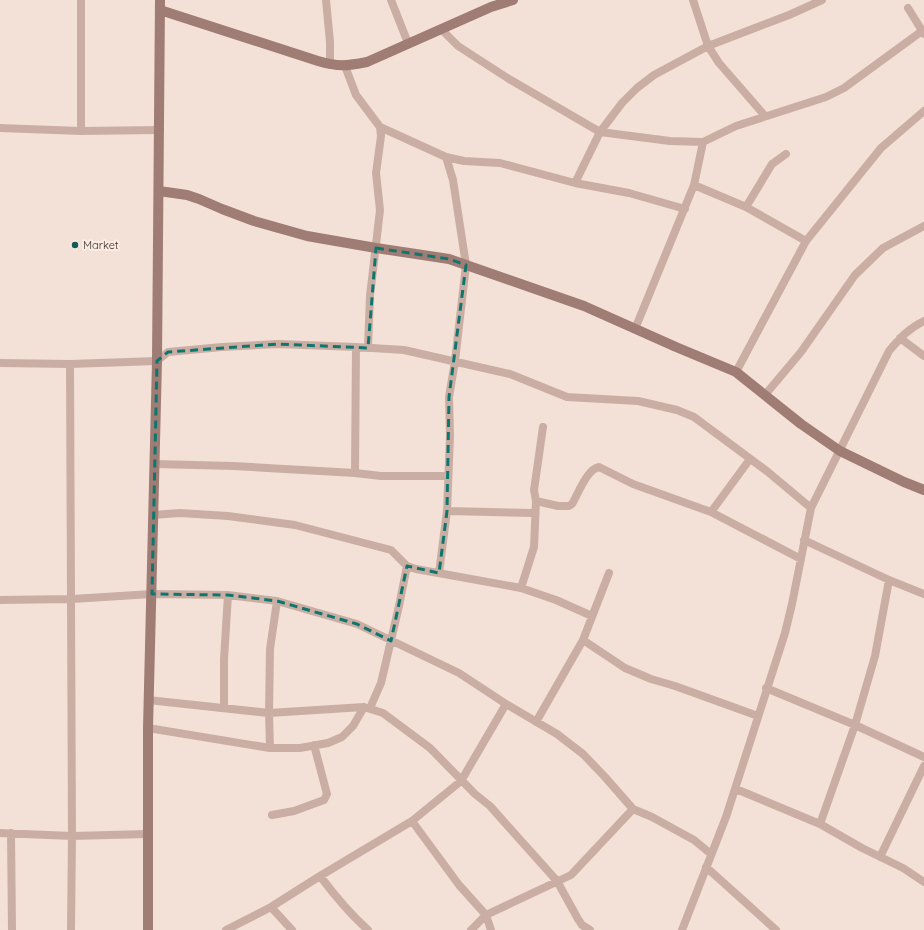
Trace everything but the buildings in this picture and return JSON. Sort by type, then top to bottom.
[{"type":"street","points":[[81,0],[81,131]]},
{"type":"street","points":[[326,0],[330,42],[330,65]]},
{"type":"street","points":[[391,0],[408,43]]},
{"type":"street","points":[[148,930],[148,700],[157,361],[160,5],[330,65],[345,66],[367,62],[408,43],[442,30],[490,4],[513,0]]},
{"type":"street","points":[[693,0],[708,46],[719,63],[765,116]]},
{"type":"street","points":[[575,183],[600,132],[622,102],[654,75],[708,46],[789,15],[822,0]]},
{"type":"street","points":[[442,30],[458,46],[509,80],[600,132],[670,141],[703,142],[736,126],[826,97],[844,88],[923,33],[908,8]]},
{"type":"street","points":[[345,66],[356,95],[380,127],[446,157],[464,161],[500,163],[575,183],[629,193],[685,209]]},
{"type":"street","points":[[736,372],[806,241],[881,148],[924,111]]},
{"type":"street","points":[[368,348],[370,296],[380,210],[376,173],[381,136],[380,127]]},
{"type":"street","points":[[0,128],[81,131],[160,130]]},
{"type":"street","points":[[635,329],[694,185],[703,142]]},
{"type":"street","points":[[746,207],[772,164],[786,154]]},
{"type":"street","points":[[439,573],[447,511],[450,436],[449,397],[455,361],[466,265],[453,180],[446,157]]},
{"type":"street","points":[[694,185],[746,207],[806,241]]},
{"type":"street","points":[[159,191],[199,198],[222,210],[307,236],[449,259],[584,306],[736,372],[801,424],[840,451],[924,490]]},
{"type":"street","points":[[765,395],[801,352],[855,275],[883,248],[924,226]]},
{"type":"street","points":[[682,930],[736,789],[766,688],[785,633],[811,508],[889,350],[914,326],[924,321]]},
{"type":"street","points":[[900,338],[924,356]]},
{"type":"street","points":[[0,363],[70,364],[157,361],[168,352],[278,344],[404,350],[510,374],[567,397],[638,400],[677,410],[694,417],[750,459],[811,508]]},
{"type":"street","points":[[355,473],[356,347]]},
{"type":"street","points":[[70,364],[72,599],[71,930]]},
{"type":"street","points":[[521,588],[534,547],[534,513],[536,501],[534,490],[543,427]]},
{"type":"street","points":[[710,512],[750,459]]},
{"type":"street","points":[[155,464],[234,466],[355,473],[381,476],[448,476]]},
{"type":"street","points":[[536,501],[558,506],[570,506],[587,476],[592,470],[599,467],[633,484],[710,512],[800,560]]},
{"type":"street","points":[[447,511],[534,513]]},
{"type":"street","points":[[153,515],[180,513],[228,516],[295,525],[391,550],[407,566],[521,588],[556,600],[592,616]]},
{"type":"street","points":[[804,540],[889,580],[924,594]]},
{"type":"street","points":[[148,728],[270,748],[300,748],[328,743],[342,736],[353,726],[367,708],[381,683],[407,566]]},
{"type":"street","points":[[536,722],[583,640],[609,573]]},
{"type":"street","points":[[820,824],[855,725],[875,656],[889,580]]},
{"type":"street","points":[[0,600],[72,599],[152,594],[228,595],[277,601],[357,624],[459,673],[506,704],[557,734],[583,754],[633,809],[652,817],[694,840],[711,854]]},
{"type":"street","points":[[224,707],[224,659],[228,595]]},
{"type":"street","points":[[270,748],[270,649],[277,601]]},
{"type":"street","points":[[583,640],[625,668],[651,679],[675,686],[758,716]]},
{"type":"street","points":[[766,688],[855,725],[924,757]]},
{"type":"street","points":[[148,700],[269,713],[367,708],[383,713],[430,748],[462,781],[490,806],[557,881],[582,925],[590,930]]},
{"type":"street","points":[[226,930],[271,907],[412,821],[462,781],[506,704]]},
{"type":"street","points":[[272,815],[294,812],[324,800],[327,794],[314,745]]},
{"type":"street","points":[[880,857],[924,766]]},
{"type":"street","points":[[736,789],[820,824],[903,868],[924,882]]},
{"type":"street","points":[[471,930],[486,915],[571,875],[633,809]]},
{"type":"street","points":[[412,821],[459,886],[486,915],[491,930]]},
{"type":"street","points":[[0,833],[72,836],[147,834]]},
{"type":"street","points":[[11,833],[12,930]]},
{"type":"street","points":[[706,867],[776,930]]},
{"type":"street","points":[[320,876],[354,918],[368,930]]},
{"type":"street","points":[[271,907],[292,930]]},
{"type":"highlighted area","points":[[376,248],[449,259],[466,265],[449,397],[447,511],[439,573],[407,566],[391,641],[357,624],[277,601],[228,595],[152,594],[157,361],[168,352],[278,344],[368,348]]},
{"type":"place","name":"Market","points":[[75,245]]}]
